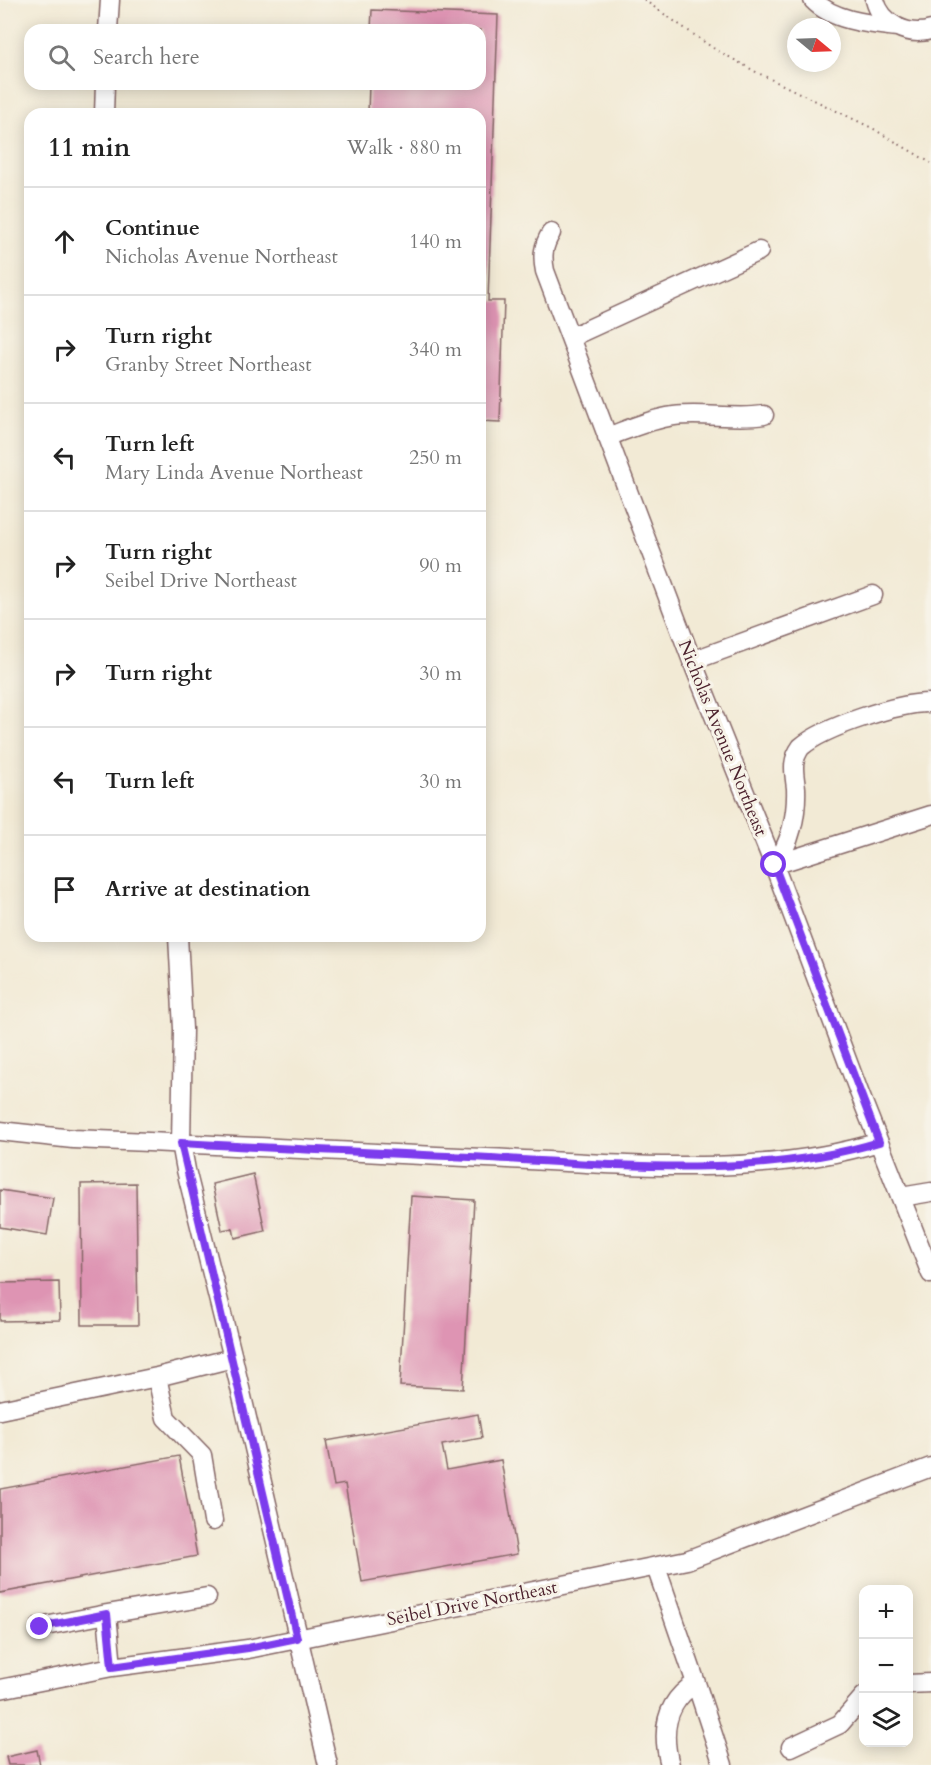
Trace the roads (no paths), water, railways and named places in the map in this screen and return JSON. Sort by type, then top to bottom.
[{"type":"street","points":[[108,24],[110,0]]},
{"type":"street","points":[[813,0],[837,15],[870,24],[897,27],[912,32],[931,30]]},
{"type":"street","points":[[874,0],[885,18],[897,27]]},
{"type":"street","points":[[104,108],[105,90]]},
{"type":"street","name":"Nicholas Avenue Northeast","points":[[550,233],[544,244],[543,259],[571,337],[692,662],[774,865],[931,1274]]},
{"type":"street","points":[[571,337],[759,251]]},
{"type":"street","points":[[608,437],[647,421],[675,415],[728,418],[764,415]]},
{"type":"street","points":[[692,662],[873,596]]},
{"type":"street","points":[[774,865],[785,848],[790,833],[795,807],[793,764],[801,747],[806,742],[888,708],[917,702],[931,703]]},
{"type":"street","points":[[774,865],[931,816]]},
{"type":"street","points":[[178,942],[183,1029],[181,1143],[328,1765]]},
{"type":"street","points":[[0,1131],[73,1139],[639,1165],[768,1161],[857,1148],[879,1142]]},
{"type":"street","points":[[901,1197],[931,1192]]},
{"type":"street","points":[[0,1410],[157,1377],[233,1358]]},
{"type":"street","points":[[157,1377],[166,1418],[202,1455],[213,1521]]},
{"type":"street","name":"Seibel Drive Northeast","points":[[1,1683],[248,1648],[656,1567],[718,1549],[931,1467]]},
{"type":"street","points":[[656,1567],[723,1765]]},
{"type":"street","points":[[40,1627],[207,1597]]},
{"type":"street","points":[[107,1614],[112,1667]]},
{"type":"street","points":[[670,1765],[666,1722],[678,1697],[696,1683]]},
{"type":"street","points":[[913,1684],[931,1683]]},
{"type":"street","points":[[791,1747],[840,1724],[859,1702]]}]
